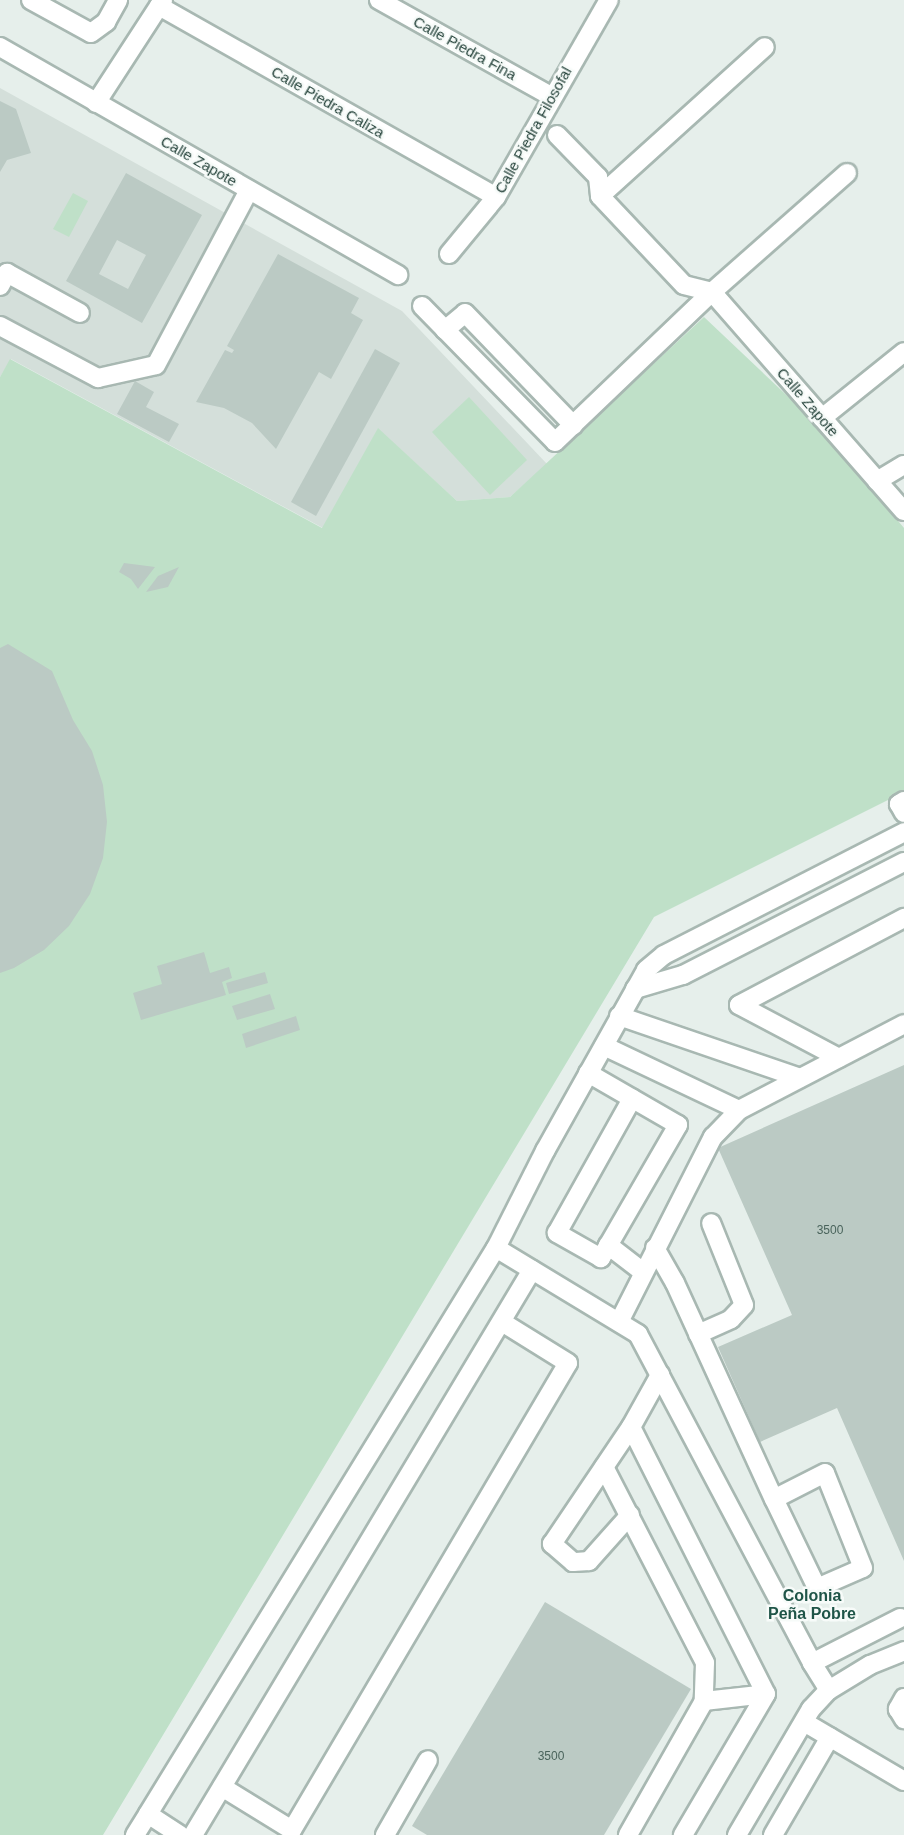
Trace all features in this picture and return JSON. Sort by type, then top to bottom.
[{"type":"street","points":[[31,0],[91,33],[106,22],[118,0]]},
{"type":"street","name":"Calle Piedra Fina","points":[[379,0],[551,96]]},
{"type":"street","name":"Calle Piedra Filosofal","points":[[448,254],[496,197],[602,2]]},
{"type":"street","points":[[96,103],[161,3]]},
{"type":"street","name":"Calle Piedra Caliza","points":[[161,3],[496,197]]},
{"type":"street","name":"Calle Zapote","points":[[0,47],[398,275]]},
{"type":"street","points":[[600,196],[765,47]]},
{"type":"street","points":[[557,135],[598,177],[600,196],[684,285],[712,292]]},
{"type":"street","points":[[422,306],[555,442],[712,292],[847,173]]},
{"type":"street","points":[[0,326],[98,378],[156,365],[249,190]]},
{"type":"street","points":[[0,285],[7,273],[80,313]]},
{"type":"street","name":"Calle Zapote","points":[[712,292],[904,511]]},
{"type":"street","points":[[445,330],[465,313],[573,425]]},
{"type":"street","points":[[822,418],[904,352]]},
{"type":"street","points":[[877,481],[904,465]]},
{"type":"street","points":[[904,801],[899,804],[904,813]]},
{"type":"street","points":[[135,1835],[496,1248],[588,1073],[646,970],[664,954],[904,832]]},
{"type":"street","points":[[635,989],[683,975],[904,862]]},
{"type":"street","points":[[839,1058],[739,1005],[904,918]]},
{"type":"street","points":[[619,1016],[800,1078]]},
{"type":"street","points":[[619,1322],[713,1137],[740,1110],[904,1024]]},
{"type":"street","points":[[604,1046],[740,1110]]},
{"type":"street","points":[[588,1073],[678,1125],[601,1258],[557,1233],[632,1099]]},
{"type":"street","points":[[698,1334],[731,1319],[744,1305],[711,1223]]},
{"type":"street","points":[[609,1245],[644,1272]]},
{"type":"street","points":[[496,1248],[638,1334],[812,1663],[829,1690]]},
{"type":"street","points":[[655,1248],[698,1334],[774,1498],[817,1588],[863,1568],[825,1473],[774,1498]]},
{"type":"street","points":[[193,1835],[532,1270]]},
{"type":"street","points":[[222,1787],[292,1830],[568,1363],[502,1322]]},
{"type":"street","points":[[630,1515],[589,1561],[573,1562],[552,1544],[631,1427],[660,1375]]},
{"type":"street","points":[[631,1427],[766,1694]]},
{"type":"street","points":[[604,1467],[705,1663],[704,1701],[628,1835]]},
{"type":"street","points":[[812,1663],[900,1618]]},
{"type":"street","points":[[737,1835],[812,1709],[829,1690],[870,1665],[904,1652]]},
{"type":"street","points":[[704,1701],[766,1694]]},
{"type":"street","points":[[683,1835],[766,1694]]},
{"type":"street","points":[[904,1698],[898,1709],[904,1719]]},
{"type":"street","points":[[804,1722],[904,1781]]},
{"type":"street","points":[[773,1835],[830,1737]]},
{"type":"street","points":[[385,1835],[428,1760]]},
{"type":"street","points":[[148,1814],[180,1835]]},
{"type":"shaded area","points":[[0,88],[402,311],[547,464],[510,497],[457,501],[378,429],[323,528],[11,359],[0,377]]},
{"type":"green space","points":[[73,193],[88,201],[69,237],[53,229]]},
{"type":"green space","points":[[704,317],[816,423],[904,528],[904,792],[654,917],[103,1835],[0,1835],[0,377],[10,359],[322,528],[378,428],[457,501],[510,497]]},
{"type":"green space","points":[[469,397],[527,460],[490,495],[432,432]]},
{"type":"building","points":[[0,101],[16,109],[31,153],[7,160],[0,172]]},
{"type":"building","points":[[126,173],[202,215],[142,323],[66,281]],"holes":[[[117,240],[146,255],[128,289],[99,274]]]},
{"type":"building","points":[[278,254],[359,298],[351,313],[363,320],[331,379],[319,372],[276,449],[252,423],[224,408],[196,402],[225,350],[232,353],[234,350],[227,346]]},
{"type":"building","points":[[375,349],[400,363],[316,516],[291,502]]},
{"type":"building","points":[[135,381],[154,392],[146,407],[179,424],[169,442],[117,414]]},
{"type":"building","points":[[124,563],[155,567],[138,589],[131,579],[119,572]]},
{"type":"building","points":[[179,567],[168,587],[146,592],[158,576]]},
{"type":"building","points":[[8,644],[52,671],[73,720],[92,751],[103,785],[107,822],[103,858],[90,894],[69,926],[44,950],[14,968],[0,973],[0,648]]},
{"type":"building","points":[[204,952],[210,973],[229,967],[232,978],[222,982],[226,995],[141,1020],[133,993],[162,984],[157,966]]},
{"type":"building","points":[[265,972],[268,983],[229,994],[226,983]]},
{"type":"building","points":[[270,994],[275,1009],[237,1020],[232,1006]]},
{"type":"building","points":[[296,1016],[300,1030],[246,1048],[242,1034]]},
{"type":"building","points":[[904,1065],[904,1561],[837,1408],[760,1442],[718,1347],[792,1315],[718,1148]]},
{"type":"building","points":[[545,1602],[691,1689],[604,1835],[427,1835],[412,1826]]},
{"type":"district","name":"Colonia Peña Pobre","points":[[812,1605]]}]
